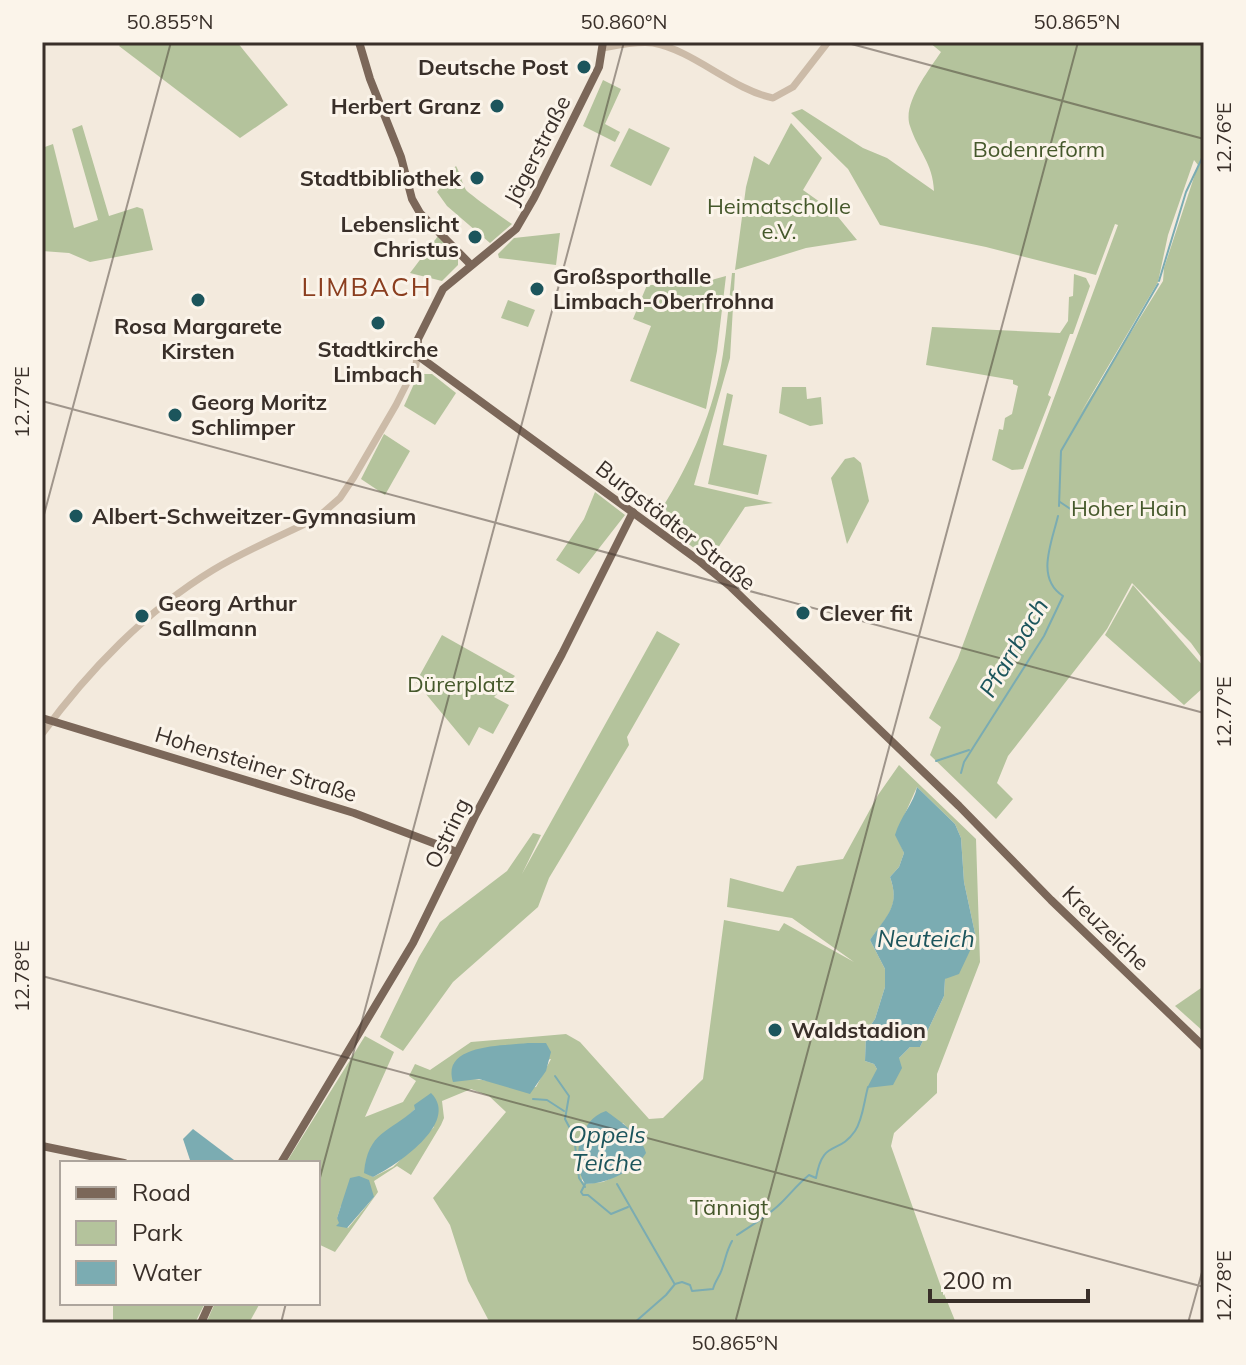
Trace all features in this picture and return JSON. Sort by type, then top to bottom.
[{"type":"main road","points":[[359,42],[401,157],[412,199],[420,213],[471,265]]},
{"type":"main road","name":"Jägerstraße","points":[[417,355],[418,339],[443,289],[516,229],[551,168],[599,67],[603,45]]},
{"type":"main road","name":"Burgstädter Straße","points":[[417,355],[654,527],[731,587],[1031,879]]},
{"type":"main road","name":"Ostring","points":[[282,1161],[407,953],[633,512]]},
{"type":"main road","name":"Hohensteiner Straße","points":[[47,719],[354,813],[457,852]]},
{"type":"main road","name":"Kreuzeiche","points":[[1031,879],[1204,1047]]},
{"type":"main road","points":[[42,1146],[114,1161]]},
{"type":"street","points":[[603,45],[653,43],[754,92],[773,98],[793,87],[828,42]]},
{"type":"street","points":[[42,734],[47,719],[127,637],[172,599],[212,570],[317,518],[331,507],[354,477],[395,407],[416,365],[417,355]]},
{"type":"green space","points":[[123,42],[237,42],[288,105],[240,138],[119,46]]},
{"type":"green space","points":[[929,42],[1204,42],[1204,661],[1191,643],[1132,583],[1107,629],[1008,756],[997,783],[1013,799],[996,819],[930,755],[941,727],[929,718],[958,658],[1118,225],[1115,224],[1096,275],[986,247],[880,225],[848,169],[791,113],[802,109],[863,148],[887,158],[934,191],[931,173],[913,135],[909,117],[913,98],[941,52]],"holes":[[[1194,160],[1198,165],[1164,268],[1163,281],[1080,414],[1158,282],[1168,235]]]},
{"type":"green space","points":[[603,80],[621,89],[605,124],[620,132],[615,142],[583,126]]},
{"type":"green space","name":"Heimatscholle e.V.","points":[[791,123],[822,158],[803,190],[834,212],[857,240],[806,248],[735,270],[746,187],[754,156],[769,165]]},
{"type":"green space","points":[[82,125],[109,216],[137,207],[143,209],[153,250],[90,262],[69,253],[42,251],[42,148],[53,144],[74,228],[98,220],[72,129]]},
{"type":"green space","points":[[629,128],[670,148],[651,186],[610,166]]},
{"type":"green space","points":[[456,166],[466,190],[512,224],[490,243],[447,206],[437,192],[441,187],[438,183]]},
{"type":"green space","points":[[560,233],[556,265],[499,258],[498,254],[514,238]]},
{"type":"green space","points":[[438,236],[458,257],[458,265],[442,281],[410,273]]},
{"type":"green space","points":[[732,273],[735,273],[730,358],[694,485],[773,503],[745,507],[710,560],[655,519],[689,460],[713,398],[723,354]]},
{"type":"green space","points":[[1074,274],[1086,278],[1090,286],[1023,469],[1012,470],[992,460],[999,429],[1003,430],[1005,418],[1012,414],[1018,386],[1013,384],[1013,380],[926,365],[932,327],[1060,333],[1068,321]]},
{"type":"green space","points":[[726,276],[706,409],[630,381],[651,326],[633,319],[647,285],[693,285]]},
{"type":"green space","points":[[508,300],[535,310],[528,327],[501,318]]},
{"type":"green space","points":[[421,374],[432,374],[456,393],[435,425],[404,406]]},
{"type":"green space","points":[[782,387],[806,387],[807,399],[821,397],[823,424],[810,426],[779,413]]},
{"type":"green space","points":[[727,393],[733,395],[723,445],[767,455],[758,495],[708,484]]},
{"type":"green space","points":[[384,434],[410,451],[385,495],[361,479]]},
{"type":"green space","points":[[854,457],[861,463],[869,501],[847,544],[831,478],[845,459]]},
{"type":"green space","points":[[595,492],[625,515],[579,574],[556,560],[584,519]]},
{"type":"green space","points":[[1133,585],[1204,667],[1204,687],[1184,705],[1105,635]]},
{"type":"green space","points":[[657,631],[680,644],[627,737],[629,745],[549,878],[538,907],[453,982],[403,1051],[380,1037],[419,957],[440,922],[507,871],[533,833],[541,835],[522,874]]},
{"type":"green space","name":"Dürerplatz","points":[[442,635],[515,676],[494,697],[509,705],[493,734],[479,727],[469,746],[416,682]]},
{"type":"green space","name":"Tännigt","points":[[899,765],[976,839],[980,962],[937,1074],[937,1093],[894,1133],[891,1146],[956,1323],[740,1323],[735,1319],[731,1323],[490,1323],[468,1281],[450,1225],[433,1198],[506,1112],[489,1096],[471,1089],[442,1101],[444,1118],[411,1175],[397,1166],[374,1181],[378,1192],[335,1252],[320,1245],[320,1161],[287,1161],[365,1036],[394,1052],[365,1117],[403,1102],[416,1081],[409,1076],[415,1064],[430,1070],[471,1042],[566,1034],[580,1042],[649,1119],[663,1118],[703,1079],[724,920],[779,931],[784,923],[854,962],[792,918],[727,907],[730,878],[783,892],[797,866],[843,859],[878,795]],"holes":[[[917,787],[955,824],[961,838],[964,882],[976,938],[945,979],[944,996],[920,1047],[910,1047],[899,1058],[884,1086],[876,1086],[877,1069],[874,1064],[865,1061],[866,1032],[875,1019],[885,987],[885,969],[870,940],[893,904],[890,877],[899,867],[904,853],[896,834]],[[551,1059],[536,1087],[470,1079]],[[415,1109],[434,1127],[393,1167],[373,1177],[365,1172],[399,1124]],[[623,1123],[643,1145],[635,1167],[603,1182],[586,1184],[582,1181],[579,1140],[583,1135]],[[374,1197],[348,1228],[337,1218],[341,1206]]]},
{"type":"green space","points":[[1204,986],[1204,1032],[1175,1006]]},
{"type":"green space","points":[[113,1305],[204,1305],[195,1323],[113,1323]]},
{"type":"green space","points":[[214,1305],[259,1305],[249,1323],[206,1323]]},
{"type":"water","name":"Neuteich","points":[[917,787],[955,824],[961,838],[964,882],[976,938],[959,974],[945,979],[944,996],[920,1047],[910,1047],[899,1058],[902,1068],[893,1085],[867,1088],[877,1069],[874,1064],[865,1061],[866,1032],[875,1019],[885,987],[885,969],[870,940],[890,911],[894,896],[890,877],[899,867],[904,853],[895,835]]},
{"type":"water","name":"Oppels Teiche","points":[[546,1043],[551,1052],[546,1071],[530,1094],[479,1079],[453,1082],[452,1070],[456,1060],[465,1054],[477,1049]]},
{"type":"water","points":[[431,1093],[438,1105],[438,1117],[422,1142],[373,1177],[364,1173],[366,1159],[375,1141]]},
{"type":"water","name":"Oppels Teiche","points":[[606,1111],[635,1135],[646,1153],[619,1175],[602,1182],[585,1184],[578,1164],[580,1142],[589,1123]]},
{"type":"water","points":[[193,1129],[235,1161],[190,1161],[183,1139]]},
{"type":"water","points":[[359,1176],[369,1180],[374,1197],[347,1228],[336,1226],[350,1178]]},
{"type":"waterway","name":"Pfarrbach","points":[[1159,281],[1186,192],[1204,154]]},
{"type":"waterway","name":"Pfarrbach","points":[[1059,506],[1061,451],[1158,284]]},
{"type":"waterway","points":[[1060,502],[1075,512]]},
{"type":"waterway","name":"Pfarrbach","points":[[961,773],[964,762],[1044,636],[1063,596],[1054,588],[1048,570],[1058,516]]},
{"type":"waterway","name":"Pfarrbach","points":[[936,761],[969,750]]},
{"type":"waterway","points":[[555,1076],[569,1096],[565,1119],[574,1136],[579,1178],[585,1187]]},
{"type":"waterway","name":"Pfarrbach","points":[[737,1235],[771,1212],[809,1175],[816,1178],[827,1152],[849,1139],[858,1126],[868,1087]]},
{"type":"waterway","points":[[533,1099],[547,1100],[564,1111]]},
{"type":"waterway","points":[[585,1184],[581,1192],[583,1195],[588,1195],[611,1214],[628,1207]]},
{"type":"waterway","points":[[617,1184],[674,1283]]},
{"type":"waterway","name":"Pfarrbach","points":[[634,1323],[675,1284],[682,1282],[690,1285],[692,1291],[713,1289],[732,1241]]},
{"type":"place","name":"Deutsche Post","points":[[584,67]]},
{"type":"place","name":"Herbert Granz","points":[[497,106]]},
{"type":"place","name":"Stadtbibliothek","points":[[477,178]]},
{"type":"place","name":"Lebenslicht Christus","points":[[475,237]]},
{"type":"place","name":"Großsporthalle Limbach-Oberfrohna","points":[[537,289]]},
{"type":"place","name":"Rosa Margarete Kirsten","points":[[198,300]]},
{"type":"place","name":"Stadtkirche Limbach","points":[[378,323]]},
{"type":"place","name":"Georg Moritz Schlimper","points":[[175,415]]},
{"type":"place","name":"Albert-Schweitzer-Gymnasium","points":[[76,516]]},
{"type":"place","name":"Clever fit","points":[[803,613]]},
{"type":"place","name":"Georg Arthur Sallmann","points":[[142,616]]},
{"type":"place","name":"Waldstadion","points":[[775,1030]]},
{"type":"district","name":"LIMBACH","points":[[367,287]]},
{"type":"park label","name":"Bodenreform","points":[[1039,149]]},
{"type":"park label","name":"Hoher Hain","points":[[1129,508]]}]
